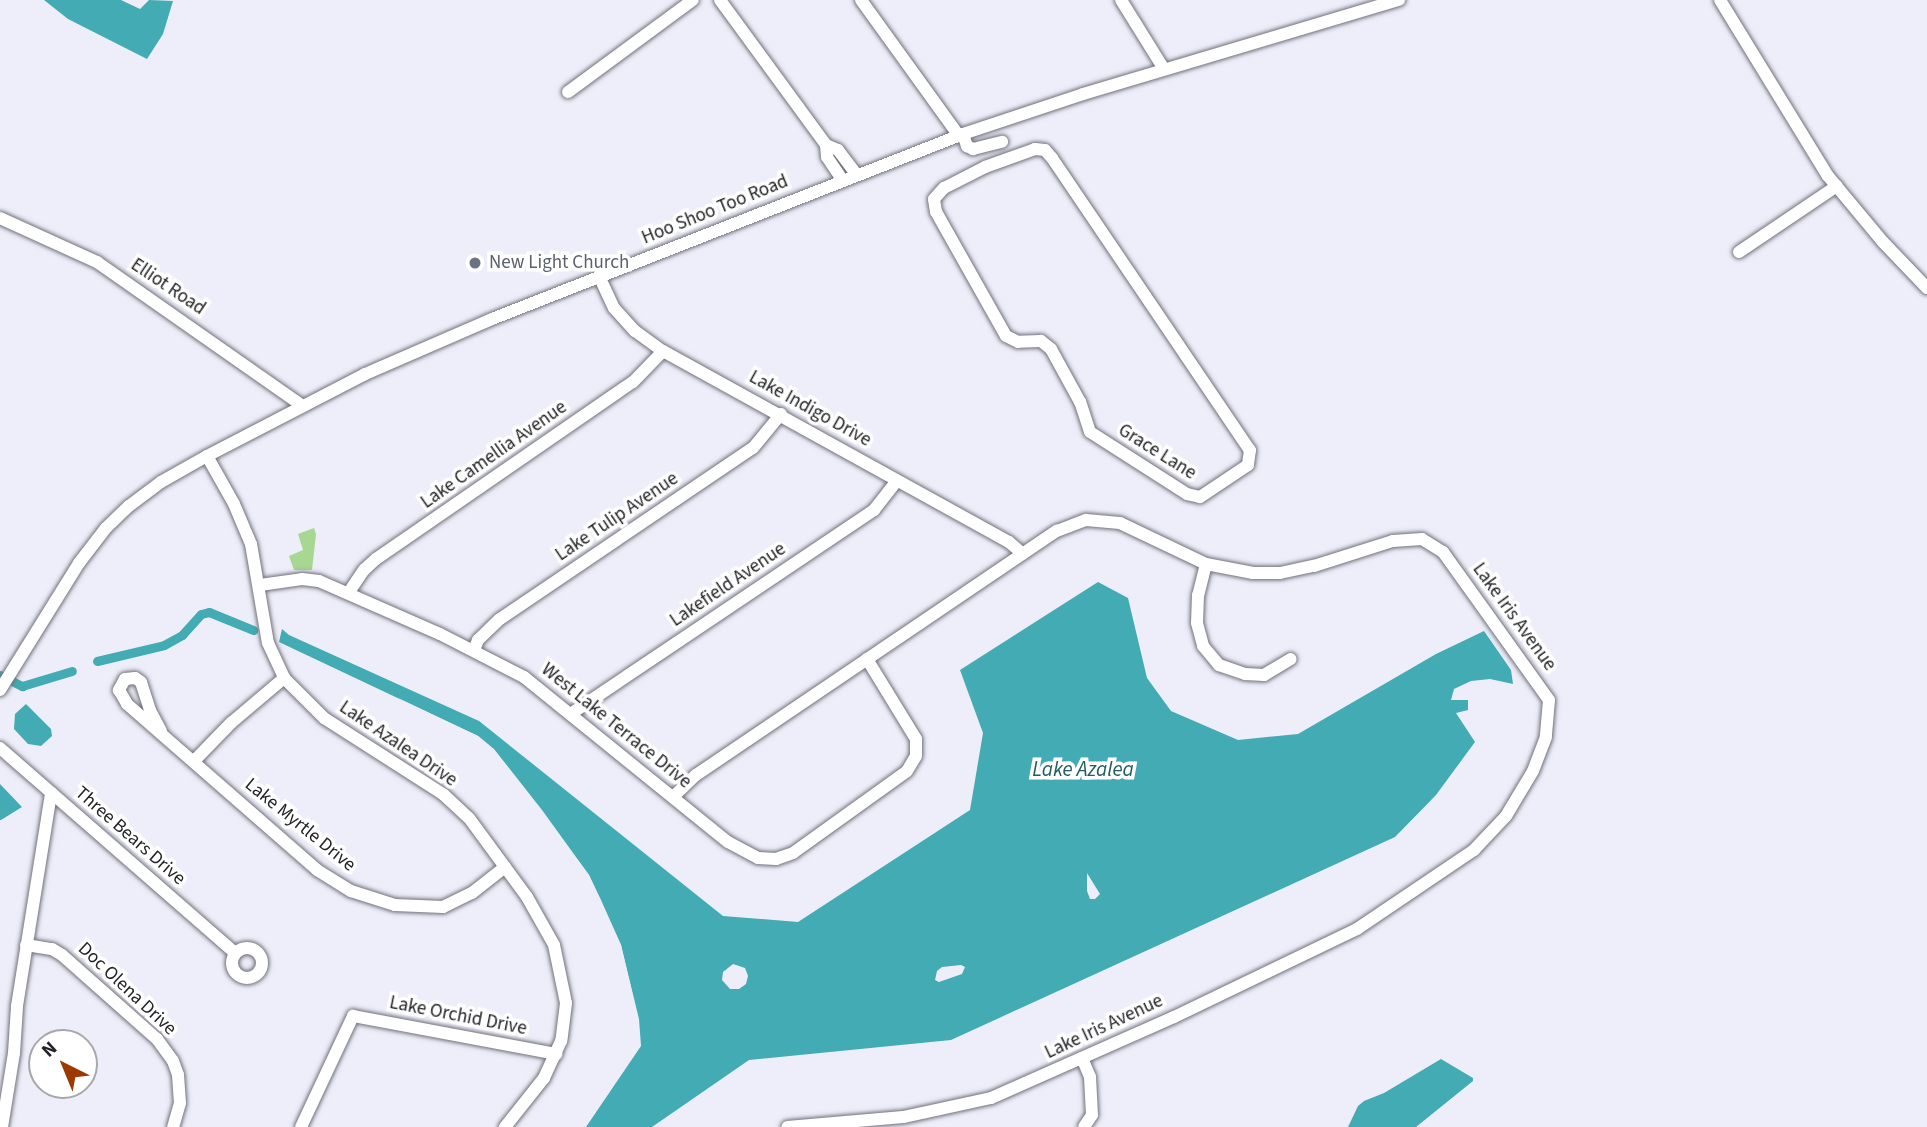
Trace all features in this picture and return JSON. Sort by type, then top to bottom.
[{"type":"street","points":[[568,92],[693,0]]},
{"type":"street","points":[[720,0],[827,145],[838,150],[856,174]]},
{"type":"street","points":[[861,0],[967,146],[973,149],[1002,142]]},
{"type":"street","points":[[1121,0],[1164,69]]},
{"type":"street","name":"Hoo Shoo Too Road","points":[[5,682],[73,571],[106,528],[161,481],[393,361],[599,276],[961,135],[1164,69],[1399,0]]},
{"type":"street","points":[[1720,0],[1837,186],[1882,242],[1927,288]]},
{"type":"street","points":[[995,123],[1008,158]]},
{"type":"street","points":[[827,145],[827,157],[842,180]]},
{"type":"street","name":"Grace Lane","points":[[1035,149],[1049,153],[1248,446],[1252,454],[1248,465],[1203,495],[1196,497],[1187,494],[1090,432],[1080,402],[1051,349],[1041,341],[1018,342],[1005,334],[934,204],[936,195],[944,188],[1008,158],[1035,149]]},
{"type":"street","points":[[1739,252],[1837,186]]},
{"type":"street","name":"Elliot Road","points":[[0,218],[97,262],[303,406]]},
{"type":"street","name":"Lake Indigo Drive","points":[[599,276],[614,308],[635,331],[663,351],[1009,542],[1023,554]]},
{"type":"street","name":"Lake Camellia Avenue","points":[[349,592],[354,582],[376,559],[633,382],[663,351]]},
{"type":"street","name":"Lake Tulip Avenue","points":[[474,650],[478,640],[500,619],[753,448],[780,414]]},
{"type":"street","name":"Lake Azalea Drive","points":[[207,456],[241,519],[251,544],[268,643],[284,678],[328,721],[443,794],[469,818],[538,913],[556,950],[566,1003],[565,1023],[556,1054],[532,1096],[505,1127]]},
{"type":"street","name":"Lakefield Avenue","points":[[572,713],[874,510],[897,481]]},
{"type":"street","name":"Lake Iris Avenue","points":[[673,797],[696,775],[1057,531],[1086,520],[1099,519],[1119,523],[1206,564],[1253,573],[1280,573],[1314,566],[1393,541],[1422,539],[1443,552],[1549,700],[1546,737],[1533,771],[1506,816],[1474,850],[1357,929],[991,1098],[903,1116],[787,1127]]},
{"type":"street","points":[[1206,564],[1198,595],[1196,623],[1203,646],[1219,664],[1245,674],[1264,675],[1291,659]]},
{"type":"street","name":"West Lake Terrace Drive","points":[[260,585],[302,579],[319,581],[349,592],[474,650],[524,677],[746,853],[776,859],[793,853],[895,782],[907,771],[916,756],[916,739],[867,659]]},
{"type":"street","points":[[194,761],[231,723],[284,678]]},
{"type":"street","name":"Lake Myrtle Drive","points":[[162,732],[317,870],[351,891],[374,900],[415,908],[443,907],[472,893],[505,867]]},
{"type":"street","name":"Three Bears Drive","points":[[0,748],[235,953]]},
{"type":"street","points":[[2,1127],[26,946],[51,793]]},
{"type":"street","name":"Doc Olena Drive","points":[[26,946],[52,949],[62,955],[157,1039],[173,1061],[178,1075],[180,1103],[173,1127]]},
{"type":"street","name":"Lake Orchid Drive","points":[[301,1127],[353,1016],[556,1054]]},
{"type":"street","points":[[1082,1058],[1090,1077],[1092,1115],[1084,1127]]},
{"type":"green space","points":[[314,528],[316,534],[312,570],[294,570],[289,556],[303,550],[298,534]]},
{"type":"water","points":[[44,0],[121,0],[140,9],[149,0],[173,1],[163,34],[147,59],[68,19]]},
{"type":"water","name":"Lake Azalea","points":[[1098,582],[1128,598],[1147,678],[1171,711],[1238,740],[1298,734],[1436,654],[1484,631],[1511,670],[1513,684],[1490,679],[1471,681],[1454,689],[1451,700],[1468,700],[1468,710],[1456,713],[1475,742],[1436,795],[1395,837],[951,1040],[749,1060],[652,1127],[586,1127],[641,1046],[639,1019],[621,945],[589,875],[494,749],[478,736],[279,642],[282,629],[289,635],[479,721],[723,916],[798,922],[970,810],[983,733],[960,670]],"holes":[[[1087,873],[1100,894],[1095,899],[1090,899],[1087,891]],[[733,964],[745,968],[748,976],[746,984],[739,989],[730,989],[722,980],[723,972]],[[961,965],[965,967],[962,974],[939,982],[935,980],[937,971],[942,967]]]},
{"type":"water","points":[[26,704],[51,729],[52,736],[41,746],[28,744],[14,729],[15,714]]},
{"type":"water","points":[[0,784],[22,807],[1,820],[0,820]]},
{"type":"water","points":[[1441,1059],[1473,1078],[1473,1081],[1416,1127],[1348,1127],[1358,1106],[1364,1101],[1384,1093]]},
{"type":"pier","points":[[398,698],[478,736],[490,746],[433,719]]},
{"type":"pier","points":[[543,814],[589,875],[621,945],[635,1005],[618,946],[587,876],[540,816]]},
{"type":"waterway","points":[[97,661],[164,645],[182,635],[201,614],[209,612],[253,630]]},
{"type":"waterway","points":[[0,675],[22,686],[72,671]]},
{"type":"place","name":"New Light Church","points":[[475,263]]}]
